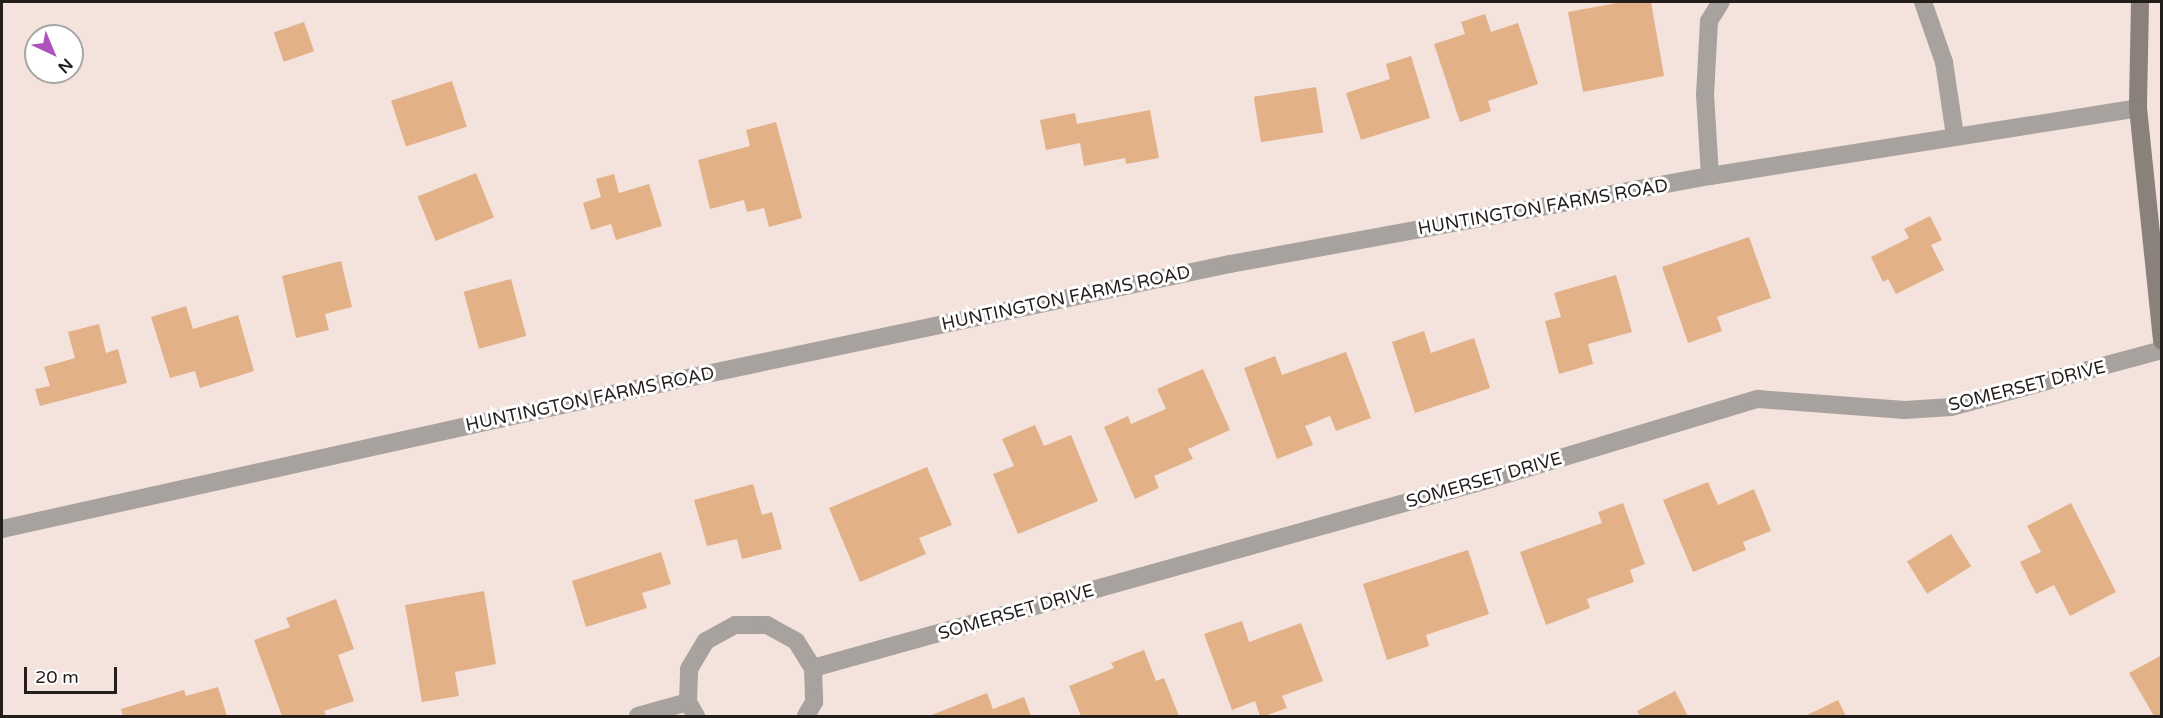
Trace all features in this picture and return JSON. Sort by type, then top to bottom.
[{"type":"street","points":[[1710,176],[1705,95],[1709,21],[1721,2]]},
{"type":"street","points":[[1923,2],[1944,62],[1955,136]]},
{"type":"street","points":[[2140,2],[2138,108],[2162,341]]},
{"type":"street","name":"HUNTINGTON FARMS ROAD","points":[[2,529],[621,392],[1218,266],[1710,176],[1827,160],[1955,136],[2138,108]]},
{"type":"street","name":"SOMERSET DRIVE","points":[[813,668],[1494,478],[1758,399],[1905,410],[1951,407],[2162,350]]},
{"type":"street","points":[[638,717],[692,709],[689,669],[706,641],[735,625],[767,625],[796,640],[813,668],[814,702],[806,717]]},
{"type":"building","points":[[1622,2],[1651,2],[1664,76],[1583,92],[1568,12]]},
{"type":"building","points":[[1485,14],[1491,32],[1518,23],[1538,84],[1488,101],[1491,111],[1460,122],[1434,44],[1465,34],[1461,22]]},
{"type":"building","points":[[304,22],[314,51],[284,62],[274,32]]},
{"type":"building","points":[[1411,56],[1430,118],[1361,140],[1346,93],[1390,79],[1386,64]]},
{"type":"building","points":[[452,81],[467,127],[406,146],[391,101]]},
{"type":"building","points":[[1316,87],[1323,132],[1261,142],[1254,97]]},
{"type":"building","points":[[1150,110],[1159,158],[1126,164],[1125,158],[1084,166],[1080,143],[1046,150],[1040,120],[1075,113],[1077,124]]},
{"type":"building","points":[[776,122],[802,218],[769,227],[764,208],[747,212],[744,200],[710,209],[698,160],[750,146],[746,130]]},
{"type":"building","points":[[476,173],[494,218],[436,241],[418,197]]},
{"type":"building","points":[[614,174],[619,193],[649,184],[662,226],[616,240],[611,224],[591,230],[583,203],[601,197],[596,179]]},
{"type":"building","points":[[1930,216],[1942,240],[1931,245],[1944,270],[1896,294],[1888,279],[1883,282],[1871,257],[1909,238],[1904,229]]},
{"type":"building","points":[[1749,237],[1771,298],[1717,317],[1722,331],[1688,343],[1662,267]]},
{"type":"building","points":[[341,261],[352,307],[325,314],[329,330],[296,338],[282,276]]},
{"type":"building","points":[[1616,275],[1632,332],[1588,344],[1593,364],[1559,374],[1545,321],[1561,317],[1554,293]]},
{"type":"building","points":[[511,279],[526,336],[479,349],[464,292]]},
{"type":"building","points":[[186,306],[193,329],[238,315],[254,371],[200,388],[195,371],[170,378],[151,317]]},
{"type":"building","points":[[99,324],[106,353],[118,349],[127,383],[40,406],[35,389],[50,386],[44,367],[75,358],[68,332]]},
{"type":"building","points":[[1424,331],[1431,353],[1474,338],[1490,388],[1415,413],[1392,342]]},
{"type":"building","points":[[1346,352],[1371,418],[1336,431],[1330,416],[1305,426],[1313,445],[1277,459],[1244,368],[1275,356],[1282,375]]},
{"type":"building","points":[[1203,369],[1230,430],[1188,449],[1193,459],[1154,476],[1159,488],[1135,499],[1104,427],[1128,416],[1131,424],[1166,409],[1157,389]]},
{"type":"building","points":[[1035,425],[1044,446],[1071,435],[1098,501],[1018,534],[993,474],[1014,466],[1002,439]]},
{"type":"building","points":[[927,467],[952,525],[919,538],[926,554],[860,582],[829,508]]},
{"type":"building","points":[[1708,482],[1718,505],[1754,489],[1771,531],[1743,542],[1746,550],[1693,572],[1663,500]]},
{"type":"building","points":[[753,484],[762,515],[772,512],[782,549],[742,559],[737,539],[707,546],[694,500]]},
{"type":"building","points":[[1623,503],[1645,564],[1630,570],[1634,582],[1587,599],[1590,608],[1546,625],[1520,552],[1602,523],[1598,512]]},
{"type":"building","points":[[2071,503],[2116,592],[2070,616],[2054,585],[2036,594],[2020,562],[2041,552],[2027,526]]},
{"type":"building","points":[[1951,534],[1971,566],[1927,594],[1907,562]]},
{"type":"building","points":[[1468,550],[1489,614],[1426,635],[1429,646],[1387,660],[1363,584]]},
{"type":"building","points":[[661,552],[671,584],[642,593],[647,608],[586,627],[572,581]]},
{"type":"building","points":[[484,591],[496,664],[455,672],[459,696],[422,702],[405,605]]},
{"type":"building","points":[[336,599],[354,649],[338,655],[354,701],[324,711],[326,716],[282,716],[254,640],[290,627],[286,618]]},
{"type":"building","points":[[1242,621],[1249,642],[1301,623],[1323,681],[1282,696],[1287,708],[1264,716],[1260,716],[1255,701],[1232,710],[1204,634]]},
{"type":"building","points":[[1144,650],[1156,681],[1164,678],[1179,716],[1081,716],[1069,686],[1114,668],[1111,663]]},
{"type":"building","points":[[2162,655],[2162,716],[2154,716],[2129,673]]},
{"type":"building","points":[[218,687],[227,716],[123,716],[121,709],[184,690],[186,696]]},
{"type":"building","points":[[1675,691],[1688,716],[1640,716],[1637,711]]},
{"type":"building","points":[[987,693],[993,709],[1024,697],[1031,716],[929,716]]},
{"type":"building","points":[[1838,700],[1846,716],[1805,716]]}]
